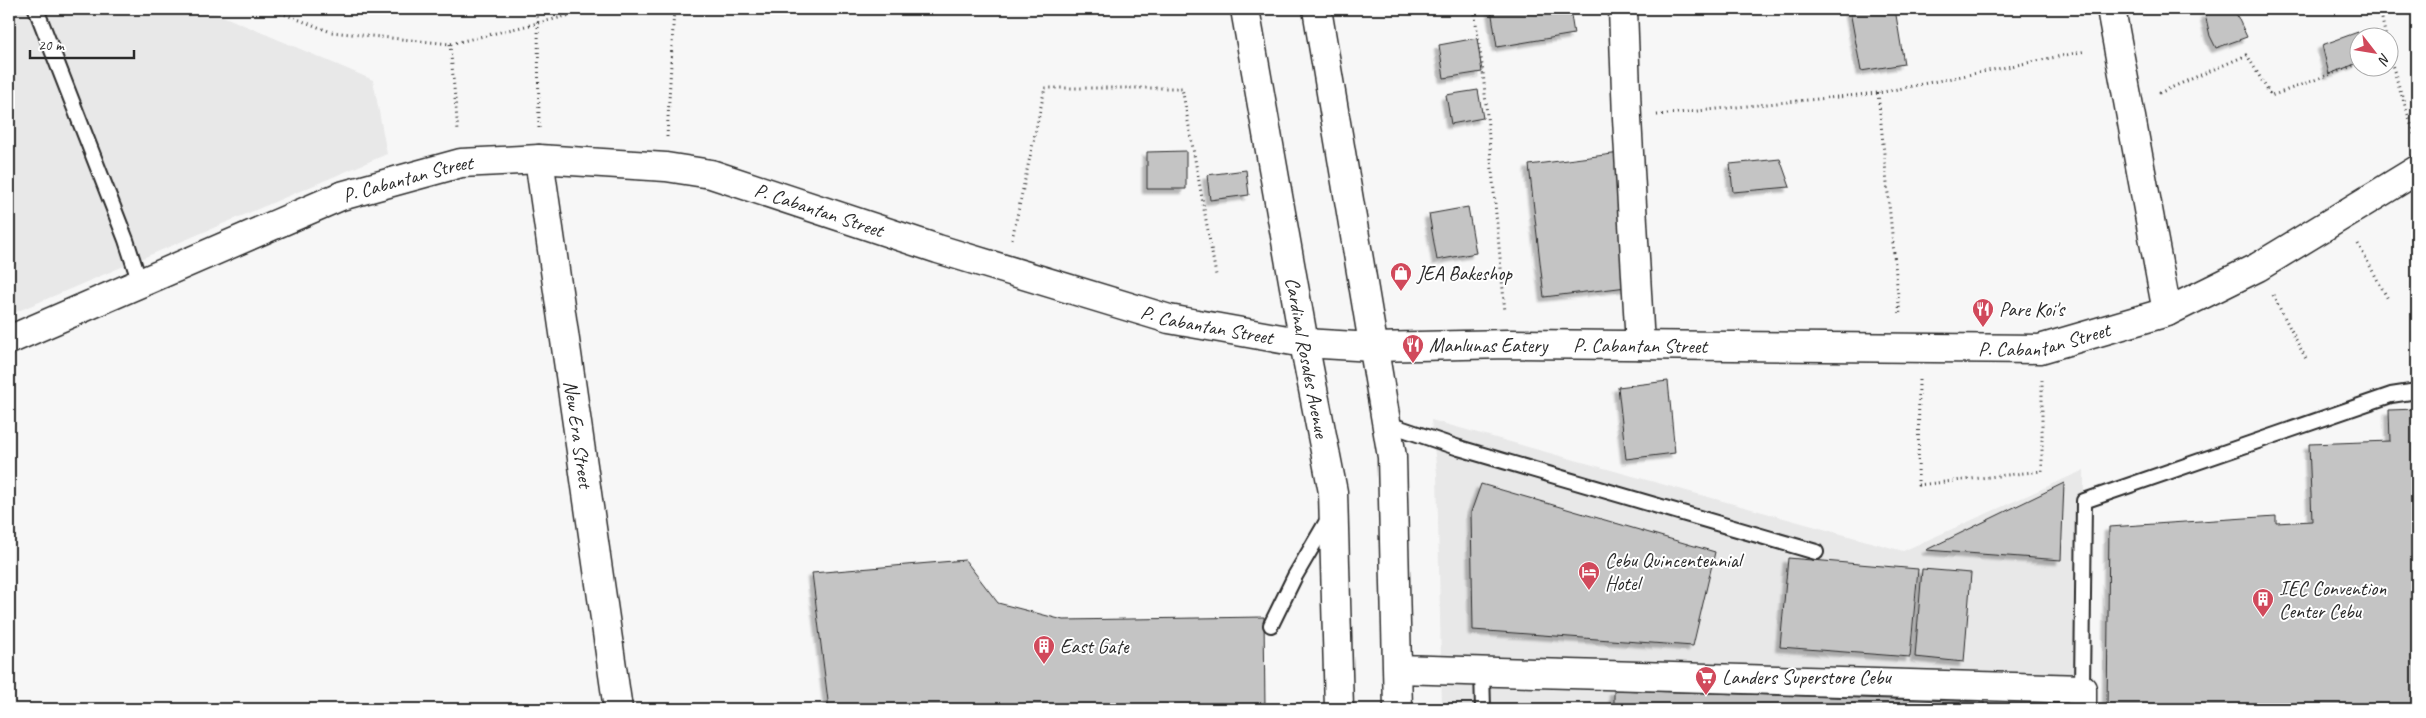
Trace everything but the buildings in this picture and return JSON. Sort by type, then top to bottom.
[{"type":"street","name":"Cardinal Rosales Avenue","points":[[1245,9],[1304,343],[1333,492],[1339,709]]},
{"type":"street","points":[[1317,9],[1373,347],[1388,424],[1392,457],[1398,709]]},
{"type":"street","points":[[1623,9],[1627,118],[1640,345]]},
{"type":"street","points":[[2110,9],[2167,312]]},
{"type":"street","name":"P. Cabantan Street","points":[[9,340],[341,196],[461,163],[539,159],[666,167],[711,174],[938,249],[1169,319],[1304,343],[1373,347],[1508,344],[2040,349],[2167,312],[2258,268],[2417,170]]},
{"type":"street","name":"New Era Street","points":[[539,159],[618,709]]},
{"type":"street","points":[[1398,669],[1482,671],[2082,699]]},
{"type":"lane","points":[[36,9],[126,240],[140,283]]},
{"type":"lane","points":[[2082,699],[2084,501],[2390,395],[2417,391]]},
{"type":"lane","points":[[1388,424],[1459,448],[1816,552]]},
{"type":"lane","points":[[1271,625],[1295,576],[1333,509]]},
{"type":"lane","points":[[1482,671],[1483,709]]},
{"type":"path","points":[[271,9],[331,32],[450,44],[596,9]]},
{"type":"path","points":[[536,9],[538,23],[539,159]]},
{"type":"path","points":[[666,167],[674,9]]},
{"type":"path","points":[[1474,9],[1484,80],[1508,344]]},
{"type":"path","points":[[2380,9],[2384,28]]},
{"type":"path","points":[[450,44],[461,163]]},
{"type":"path","points":[[1627,118],[1878,93],[2117,45]]},
{"type":"path","points":[[2128,106],[2247,56],[2271,96],[2348,68]]},
{"type":"path","points":[[2396,78],[2417,143]]},
{"type":"path","points":[[1006,269],[1045,88],[1182,88],[1216,276]]},
{"type":"path","points":[[1878,93],[1911,348],[1918,485],[2042,471],[2043,397],[2040,349]]},
{"type":"path","points":[[2342,215],[2389,301]]},
{"type":"path","points":[[2258,268],[2307,361]]},
{"type":"shaded area","points":[[9,9],[206,9],[373,80],[387,154],[9,315]]},
{"type":"shaded area","points":[[1431,420],[1903,551],[2084,470],[2082,709],[1442,709],[1437,473]]},
{"type":"place","name":"JEA Bakeshop","points":[[1401,292]]},
{"type":"place","name":"Pare Koi's","points":[[1983,328]]},
{"type":"place","name":"Manlunas Eatery","points":[[1413,364]]},
{"type":"place","name":"Cebu Quincentennial Hotel","points":[[1589,591]]},
{"type":"place","name":"IEC Convention Center Cebu","points":[[2263,618]]},
{"type":"place","name":"East Gate","points":[[1044,665]]},
{"type":"place","name":"Landers Superstore Cebu","points":[[1706,696]]}]
